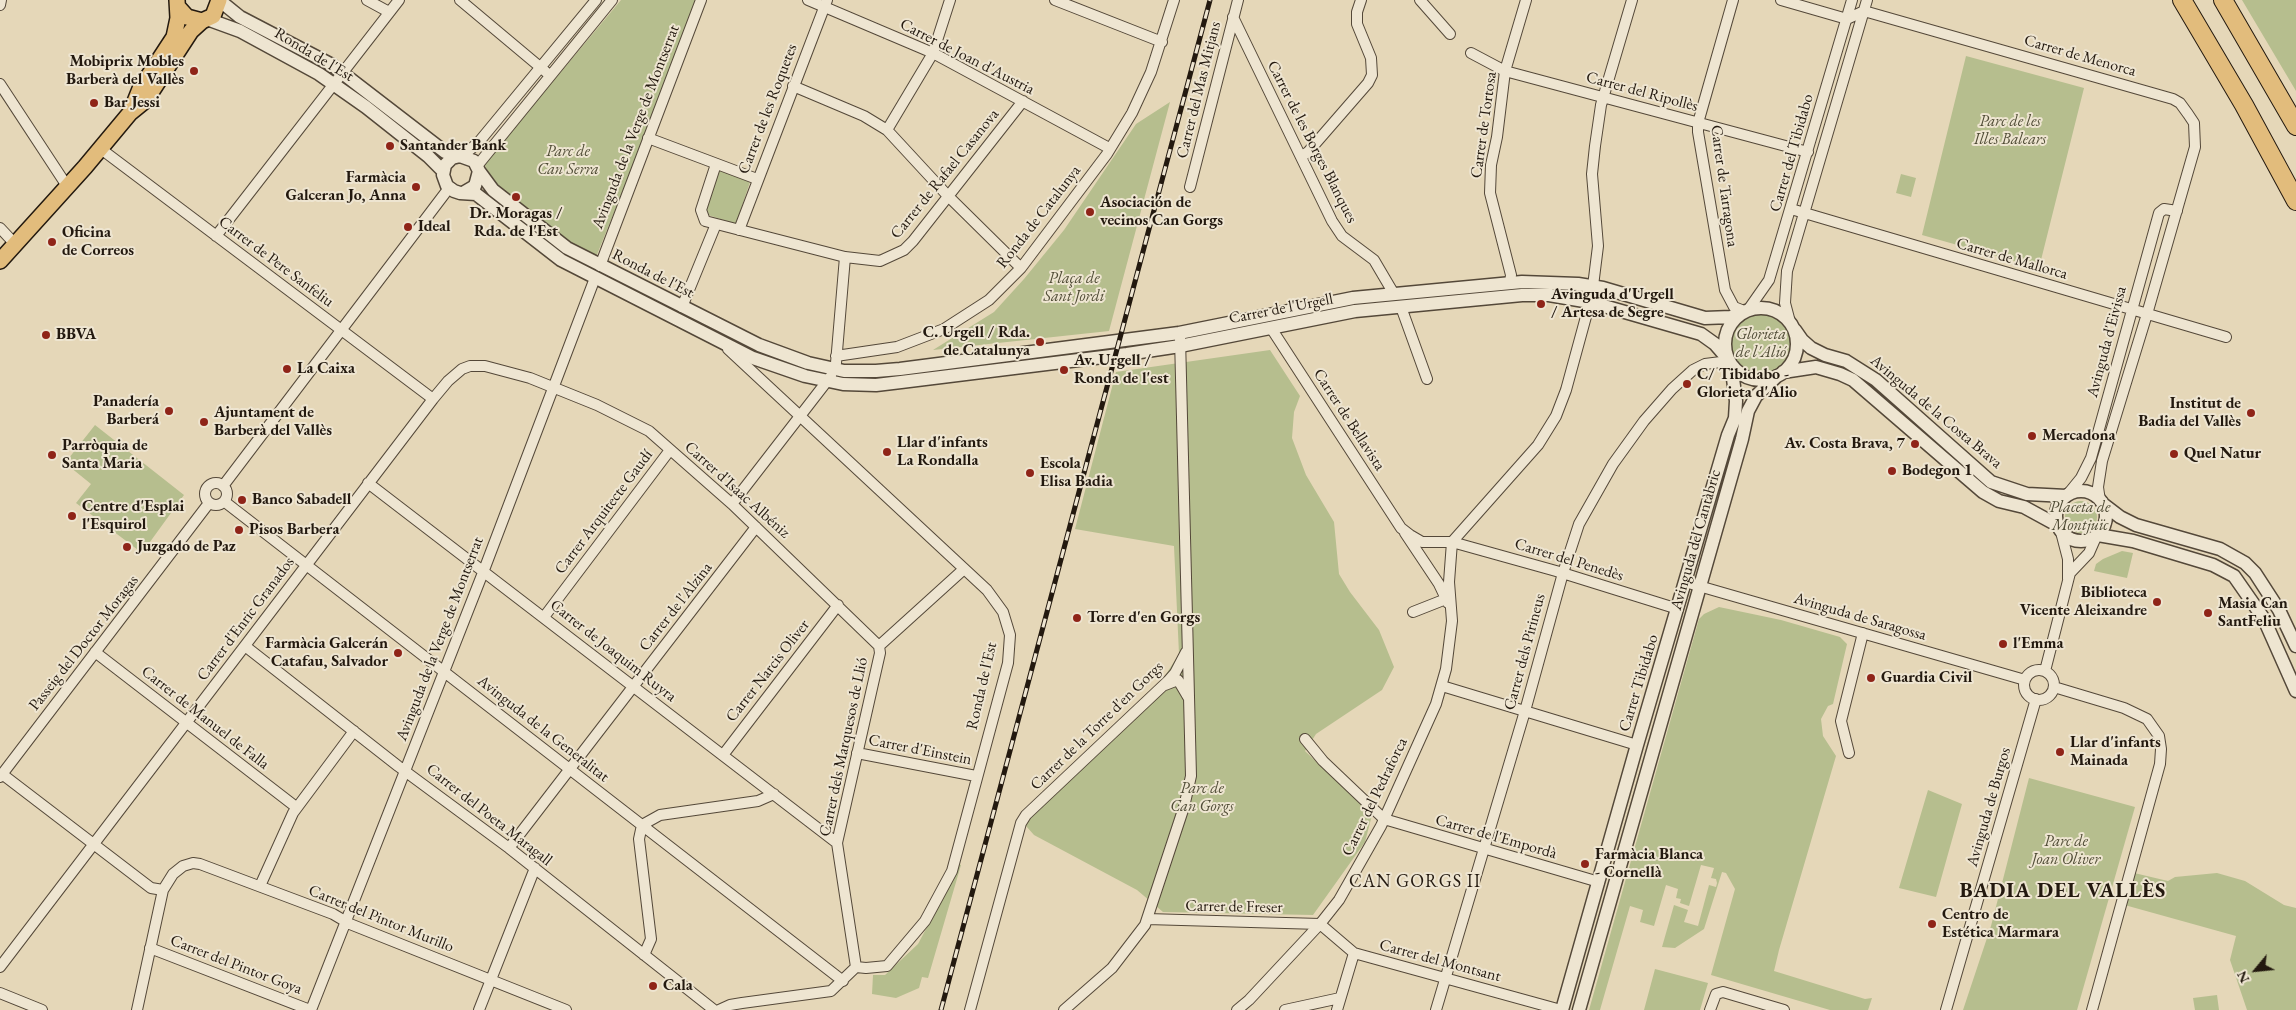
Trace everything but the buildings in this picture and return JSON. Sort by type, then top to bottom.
[{"type":"highway","points":[[2182,0],[2244,105],[2296,201]]},
{"type":"highway","points":[[2223,0],[2296,126]]},
{"type":"main road","points":[[0,261],[101,149],[130,113],[146,100],[191,31],[217,10],[219,0]]},
{"type":"main road","points":[[175,2],[187,17],[204,20]]},
{"type":"main road","points":[[130,113],[140,89],[174,37],[175,2]]},
{"type":"street","points":[[0,5],[1,0]]},
{"type":"street","name":"Ronda de l'Est","points":[[219,0],[240,17],[319,56],[445,152],[460,156]]},
{"type":"street","points":[[367,0],[389,12]]},
{"type":"street","points":[[216,236],[399,0]]},
{"type":"street","points":[[460,0],[549,75]]},
{"type":"street","points":[[596,0],[474,148],[447,162],[443,172],[445,183],[449,188],[462,192],[475,186],[478,169],[549,75],[612,0]]},
{"type":"street","name":"Avinguda de la Verge de Montserrat","points":[[600,266],[701,0]]},
{"type":"street","name":"Carrer de Joan d'Austria","points":[[808,0],[825,3],[933,53],[1109,148]]},
{"type":"street","points":[[887,130],[933,53],[950,0]]},
{"type":"street","points":[[1055,0],[1162,42]]},
{"type":"street","name":"Ronda de Catalunya","points":[[836,356],[897,347],[944,329],[989,300],[1021,268],[1109,148],[1132,113],[1151,72],[1174,0]]},
{"type":"street","name":"Carrer del Mas Mitjans","points":[[1190,187],[1238,0]]},
{"type":"street","points":[[1302,156],[1308,152],[1368,84],[1372,75],[1371,58],[1356,24],[1361,0]]},
{"type":"street","points":[[1420,0],[1450,34]]},
{"type":"street","name":"Carrer de Tortosa","points":[[1510,283],[1511,275],[1490,193],[1490,165],[1497,137],[1505,71],[1526,0]]},
{"type":"street","points":[[1593,286],[1598,246],[1592,174],[1601,104],[1632,0]]},
{"type":"street","name":"Carrer de Tarragona","points":[[1734,0],[1698,123],[1706,187],[1725,290],[1734,307],[1744,312]]},
{"type":"street","name":"Carrer de Menorca","points":[[1781,0],[1856,15],[2173,98],[2180,103],[2194,123],[2195,147],[2176,213]]},
{"type":"street","name":"Carrer del Tibidabo","points":[[1792,326],[1785,303],[1787,271],[1804,214],[1856,15],[1852,0]]},
{"type":"street","points":[[1856,0],[1856,15]]},
{"type":"street","name":"Carrer del Tibidabo","points":[[1744,312],[1769,280],[1808,152],[1856,15],[1867,0]]},
{"type":"street","name":"Carrer de les Roquetes","points":[[739,230],[825,3]]},
{"type":"street","name":"Carrer de les Borges Blanques","points":[[1233,17],[1337,229],[1347,241],[1374,260],[1394,294]]},
{"type":"street","name":"Ronda de l'Est","points":[[204,20],[240,31],[319,74],[420,150],[443,172]]},
{"type":"street","name":"Carrer del Ripollès","points":[[1471,53],[1505,71],[1808,152]]},
{"type":"street","points":[[0,84],[67,186]]},
{"type":"street","points":[[793,86],[864,116],[887,130],[948,196],[1021,268]]},
{"type":"street","name":"Carrer de Rafael Casanova","points":[[716,224],[845,257],[880,261],[904,250],[1023,101]]},
{"type":"street","points":[[648,138],[757,179]]},
{"type":"street","name":"Carrer de Pere Sanfeliu","points":[[101,149],[433,399]]},
{"type":"street","points":[[460,156],[471,159],[478,169]]},
{"type":"street","points":[[682,307],[716,224],[705,221],[701,210],[716,164]]},
{"type":"street","name":"Ronda de l'Est","points":[[478,169],[492,190],[557,242],[600,266],[759,346],[831,375]]},
{"type":"street","name":"Passeig del Doctor Moragas","points":[[1,775],[209,503],[205,492],[207,487],[212,484],[223,486],[449,188]]},
{"type":"street","name":"Ronda de l'Est","points":[[462,192],[476,194],[549,252],[595,278],[753,358],[788,371],[831,375]]},
{"type":"street","name":"Avinguda d'Eivissa","points":[[2067,495],[2081,478],[2091,458],[2158,213],[2164,208],[2176,213],[2102,461],[2098,487],[2102,502]]},
{"type":"street","name":"Carrer de Mallorca","points":[[1791,209],[2226,337]]},
{"type":"street","points":[[0,228],[15,244]]},
{"type":"street","points":[[732,504],[831,375],[836,356],[845,257]]},
{"type":"street","name":"Avinguda de la Verge de Montserrat","points":[[310,1010],[484,570],[595,278]]},
{"type":"street","name":"Carrer de l'Urgell","points":[[831,375],[900,369],[1179,333],[1343,299],[1510,283],[1549,282],[1593,286],[1705,318],[1731,317],[1744,312]]},
{"type":"street","name":"Carrer de l'Urgell","points":[[831,375],[843,384],[876,385],[1180,346],[1355,311],[1522,295],[1549,295],[1590,302],[1705,336],[1730,361]]},
{"type":"street","points":[[1452,617],[1449,582],[1452,542],[1528,458],[1556,416],[1566,390],[1590,302]]},
{"type":"street","points":[[1401,307],[1428,380]]},
{"type":"street","points":[[1764,308],[1774,310],[1792,326],[1797,342],[1796,353],[1791,364],[1780,374],[1767,380],[1752,378],[1738,372],[1730,361],[1725,339],[1732,321],[1744,312],[1764,308]]},
{"type":"street","name":"Avinguda de la Costa Brava","points":[[1792,326],[1802,340],[1811,348],[1825,355],[1846,361],[1876,380],[1991,482],[2026,494],[2067,495]]},
{"type":"street","name":"Carrer de Bellavista","points":[[1271,328],[1439,584],[1452,617]]},
{"type":"street","name":"Carrer de la Torre d'en Gorgs","points":[[970,1010],[1021,824],[1026,815],[1175,673],[1188,649],[1179,333]]},
{"type":"street","name":"Ronda de l'Est","points":[[720,341],[988,590],[1003,612],[1010,635],[1008,663],[976,776],[952,871],[926,921],[886,966],[856,967]]},
{"type":"street","name":"Carrer dels Pirineus","points":[[1436,1010],[1485,849],[1563,573],[1579,524],[1613,464],[1644,421],[1693,370],[1705,364],[1730,361]]},
{"type":"street","name":"Carrer Tibidabo","points":[[1562,1010],[1637,745],[1728,435],[1735,418],[1736,393],[1730,361]]},
{"type":"street","name":"Carrer d'Enric Granados","points":[[0,967],[306,564],[448,381],[462,369],[470,366],[486,366],[554,387]]},
{"type":"street","name":"Avinguda de la Costa Brava","points":[[1780,374],[1816,368],[1840,374],[1853,380],[1984,492],[1999,500],[2024,508],[2059,528]]},
{"type":"street","name":"Avinguda del Cantàbric","points":[[1579,1010],[1751,403],[1780,374]]},
{"type":"street","name":"Carrer d'Isaac Albéniz","points":[[554,387],[632,421],[649,431],[732,504],[879,646]]},
{"type":"street","name":"Carrer Arquitecte Gaudí","points":[[544,617],[670,450]]},
{"type":"street","name":"Carrer de Joaquim Ruyra","points":[[368,483],[484,570],[837,843]]},
{"type":"street","points":[[209,503],[220,505],[225,502],[227,496],[223,486]]},
{"type":"street","points":[[2068,580],[2068,559],[2059,528],[2057,509],[2067,495],[2083,491],[2093,494],[2120,517],[2136,525],[2220,549],[2245,563],[2255,573],[2279,610],[2296,646]]},
{"type":"street","name":"Avinguda de la Generalitat","points":[[225,502],[844,981]]},
{"type":"street","points":[[2045,671],[2070,573],[2089,553],[2106,520],[2102,502]]},
{"type":"street","name":"Carrer de l'Alzina","points":[[509,848],[756,527]]},
{"type":"street","name":"Carrer de Bellavista","points":[[1402,528],[1422,542],[1452,542]]},
{"type":"street","points":[[2059,528],[2071,540],[2078,542],[2097,536],[2133,540],[2213,565],[2234,576],[2264,619],[2296,691]]},
{"type":"street","name":"Carrer del Penedès","points":[[1452,542],[1563,573],[1678,609]]},
{"type":"street","name":"Carrer dels Marquesos de Llió","points":[[856,967],[837,843],[880,654],[879,646],[964,569]]},
{"type":"street","name":"Avinguda de Saragossa","points":[[1686,582],[2025,680]]},
{"type":"street","points":[[1413,612],[1446,599]]},
{"type":"street","name":"Carrer Narcis Oliver","points":[[723,754],[838,605]]},
{"type":"street","name":"Carrer del Pedraforca","points":[[1237,1010],[1249,1000],[1320,924],[1339,900],[1384,819],[1436,704],[1446,669],[1452,617]]},
{"type":"street","points":[[1849,754],[1841,721],[1863,633]]},
{"type":"street","name":"Carrer del Poeta Maragall","points":[[245,646],[535,868],[714,1010]]},
{"type":"street","points":[[1064,1010],[1112,968],[1147,920],[1184,807],[1191,776],[1188,649]]},
{"type":"street","name":"Carrer de Manuel de Falla","points":[[95,652],[296,807]]},
{"type":"street","points":[[2035,670],[2045,671],[2052,677],[2054,687],[2050,696],[2036,699],[2026,690],[2025,680],[2035,670]]},
{"type":"street","points":[[1162,686],[1178,680],[1190,700]]},
{"type":"street","points":[[1442,686],[1637,745]]},
{"type":"street","points":[[2054,687],[2124,708],[2142,717],[2153,726],[2159,736],[2161,749],[2160,764],[2092,1010]]},
{"type":"street","name":"Avinguda de Burgos","points":[[1946,1010],[2036,699]]},
{"type":"street","points":[[260,886],[296,807],[354,731]]},
{"type":"street","points":[[1305,739],[1323,761],[1384,819]]},
{"type":"street","name":"Carrer d'Einstein","points":[[857,753],[976,776]]},
{"type":"street","points":[[1,775],[151,888],[163,890],[137,1010]]},
{"type":"street","points":[[644,955],[650,939],[639,839],[642,825],[660,815],[758,801],[774,794]]},
{"type":"street","name":"Carrer de l'Empordà","points":[[1384,819],[1599,882]]},
{"type":"street","name":"Carrer del Pintor Murillo","points":[[163,890],[173,874],[183,866],[200,864],[334,914],[346,922],[566,1010]]},
{"type":"street","points":[[479,1010],[535,868]]},
{"type":"street","points":[[1599,882],[1614,886]]},
{"type":"street","name":"Carrer de Freser","points":[[1147,920],[1320,924]]},
{"type":"street","name":"Carrer del Montsant","points":[[1320,924],[1354,953],[1562,1010]]},
{"type":"street","name":"Carrer del Pintor Goya","points":[[150,948],[310,1010]]},
{"type":"street","points":[[1337,1010],[1354,953]]},
{"type":"street","points":[[719,1010],[742,1002],[831,991],[844,981],[856,967]]},
{"type":"street","points":[[1710,1010],[1716,994],[1723,992],[1777,1009]]},
{"type":"street","points":[[0,993],[42,1010]]},
{"type":"street","points":[[1285,1010],[1340,998]]},
{"type":"green space","name":"Parc de Can Serra","points":[[621,0],[700,0],[596,257],[560,236],[493,181],[484,164]]},
{"type":"green space","points":[[2242,0],[2296,0],[2296,91]]},
{"type":"green space","name":"Parc de les Illes Balears","points":[[1966,56],[2084,88],[2039,268],[1922,235]]},
{"type":"green space","name":"Plaça de Sant Jordi","points":[[1170,102],[1109,331],[933,350],[994,312],[1064,230],[1136,124]]},
{"type":"green space","points":[[720,170],[750,182],[736,224],[708,215],[706,209]]},
{"type":"green space","points":[[1901,174],[1916,178],[1911,197],[1896,193]]},
{"type":"green space","name":"Glorieta de l'Alió","points":[[1761,314],[1778,319],[1786,327],[1791,344],[1786,361],[1778,369],[1761,374],[1744,369],[1736,361],[1731,344],[1736,327],[1744,319]]},
{"type":"green space","name":"Parc de Can Gorgs","points":[[1270,350],[1300,396],[1294,412],[1292,438],[1306,475],[1334,522],[1339,574],[1350,592],[1379,630],[1394,667],[1382,690],[1316,734],[1305,751],[1372,815],[1365,842],[1313,915],[1163,912],[1137,890],[1034,835],[1018,817],[1161,682],[1179,654],[1174,546],[1075,529],[1116,372]]},
{"type":"green space","points":[[95,425],[184,495],[142,553],[76,503],[91,484],[65,463]]},
{"type":"green space","name":"Placeta de Montjuïc","points":[[2081,501],[2093,505],[2097,517],[2093,529],[2081,533],[2069,529],[2065,517],[2069,505]]},
{"type":"green space","points":[[2122,551],[2133,553],[2127,578],[2094,571],[2096,564],[2103,559]]},
{"type":"green space","points":[[1719,607],[1781,620],[1840,637],[1847,644],[1833,704],[1828,706],[1821,719],[1823,736],[1836,756],[1774,971],[1865,999],[1872,998],[1868,1010],[1830,1010],[1711,975],[1735,889],[1726,873],[1722,872],[1704,929],[1675,948],[1662,947],[1674,905],[1688,910],[1684,922],[1698,926],[1709,885],[1716,887],[1717,883],[1716,879],[1711,878],[1714,868],[1701,865],[1689,906],[1680,903],[1681,899],[1676,898],[1678,889],[1666,885],[1654,926],[1640,922],[1643,910],[1630,906],[1600,1010],[1589,1010],[1699,619],[1704,614]]},
{"type":"green space","name":"Parc de Joan Oliver","points":[[2029,778],[2135,807],[2077,1010],[1963,1010],[1991,926]]},
{"type":"green space","points":[[1928,790],[1962,804],[1936,897],[1899,888]]},
{"type":"green space","points":[[957,863],[961,865],[928,978],[922,977],[919,988],[896,998],[872,994],[873,975],[885,975],[918,944],[943,897]]},
{"type":"green space","points":[[2130,872],[2168,881],[2175,877],[2217,873],[2245,881],[2284,905],[2296,908],[2296,1010],[2247,1010],[2230,960],[2236,936],[2121,904]]},
{"type":"green space","points":[[1655,969],[1708,983],[1700,1010],[1644,1010]]},
{"type":"green space","points":[[2217,995],[2219,1010],[2195,1010],[2193,998]]},
{"type":"railway","points":[[941,1010],[1210,0]]},
{"type":"place","name":"Mobiprix Mobles Barberà del Vallès","points":[[194,71]]},
{"type":"place","name":"Bar Jessi","points":[[94,103]]},
{"type":"place","name":"Santander Bank","points":[[390,146]]},
{"type":"place","name":"Farmàcia Galceran Jo, Anna","points":[[416,187]]},
{"type":"place","name":"Dr. Moragas / Rda. de l'Est","points":[[516,197]]},
{"type":"place","name":"Asociación de vecinos Can Gorgs","points":[[1090,212]]},
{"type":"place","name":"Ideal","points":[[408,227]]},
{"type":"place","name":"Oficina de Correos","points":[[52,242]]},
{"type":"place","name":"Avinguda d'Urgell / Artesa de Segre","points":[[1541,304]]},
{"type":"place","name":"BBVA","points":[[46,335]]},
{"type":"place","name":"C. Urgell / Rda. de Catalunya","points":[[1040,342]]},
{"type":"place","name":"La Caixa","points":[[287,369]]},
{"type":"place","name":"Av. Urgell / Ronda de l'est","points":[[1064,370]]},
{"type":"place","name":"C/ Tibidabo - Glorieta d'Alio","points":[[1687,384]]},
{"type":"place","name":"Panadería Barberá","points":[[169,411]]},
{"type":"place","name":"Institut de Badia del Vallès","points":[[2251,413]]},
{"type":"place","name":"Ajuntament de Barberà del Vallès","points":[[204,422]]},
{"type":"place","name":"Mercadona","points":[[2032,436]]},
{"type":"place","name":"Av. Costa Brava, 7","points":[[1915,444]]},
{"type":"place","name":"Llar d'infants La Rondalla","points":[[887,452]]},
{"type":"place","name":"Quel Natur","points":[[2174,454]]},
{"type":"place","name":"Parròquia de Santa Maria","points":[[52,455]]},
{"type":"place","name":"Bodegon 1","points":[[1892,471]]},
{"type":"place","name":"Escola Elisa Badia","points":[[1030,473]]},
{"type":"place","name":"Banco Sabadell","points":[[242,500]]},
{"type":"place","name":"Centre d'Esplai l'Esquirol","points":[[72,516]]},
{"type":"place","name":"Pisos Barbera","points":[[239,530]]},
{"type":"place","name":"Juzgado de Paz","points":[[127,547]]},
{"type":"place","name":"Biblioteca Vicente Aleixandre","points":[[2157,602]]},
{"type":"place","name":"Masia Can SantFeliu","points":[[2208,613]]},
{"type":"place","name":"Torre d'en Gorgs","points":[[1077,618]]},
{"type":"place","name":"l'Emma","points":[[2003,644]]},
{"type":"place","name":"Farmàcia Galcerán Catafau, Salvador","points":[[398,653]]},
{"type":"place","name":"Guardia Civil","points":[[1871,678]]},
{"type":"place","name":"Llar d'infants Mainada","points":[[2060,752]]},
{"type":"place","name":"Farmàcia Blanca - Cornellà","points":[[1585,864]]},
{"type":"place","name":"Centro de Estética Marmara","points":[[1932,924]]},
{"type":"place","name":"Cala","points":[[653,986]]},
{"type":"district","name":"CAN GORGS II","points":[[1415,882]]},
{"type":"district","name":"BADIA DEL VALLÈS","points":[[2063,891]]}]
